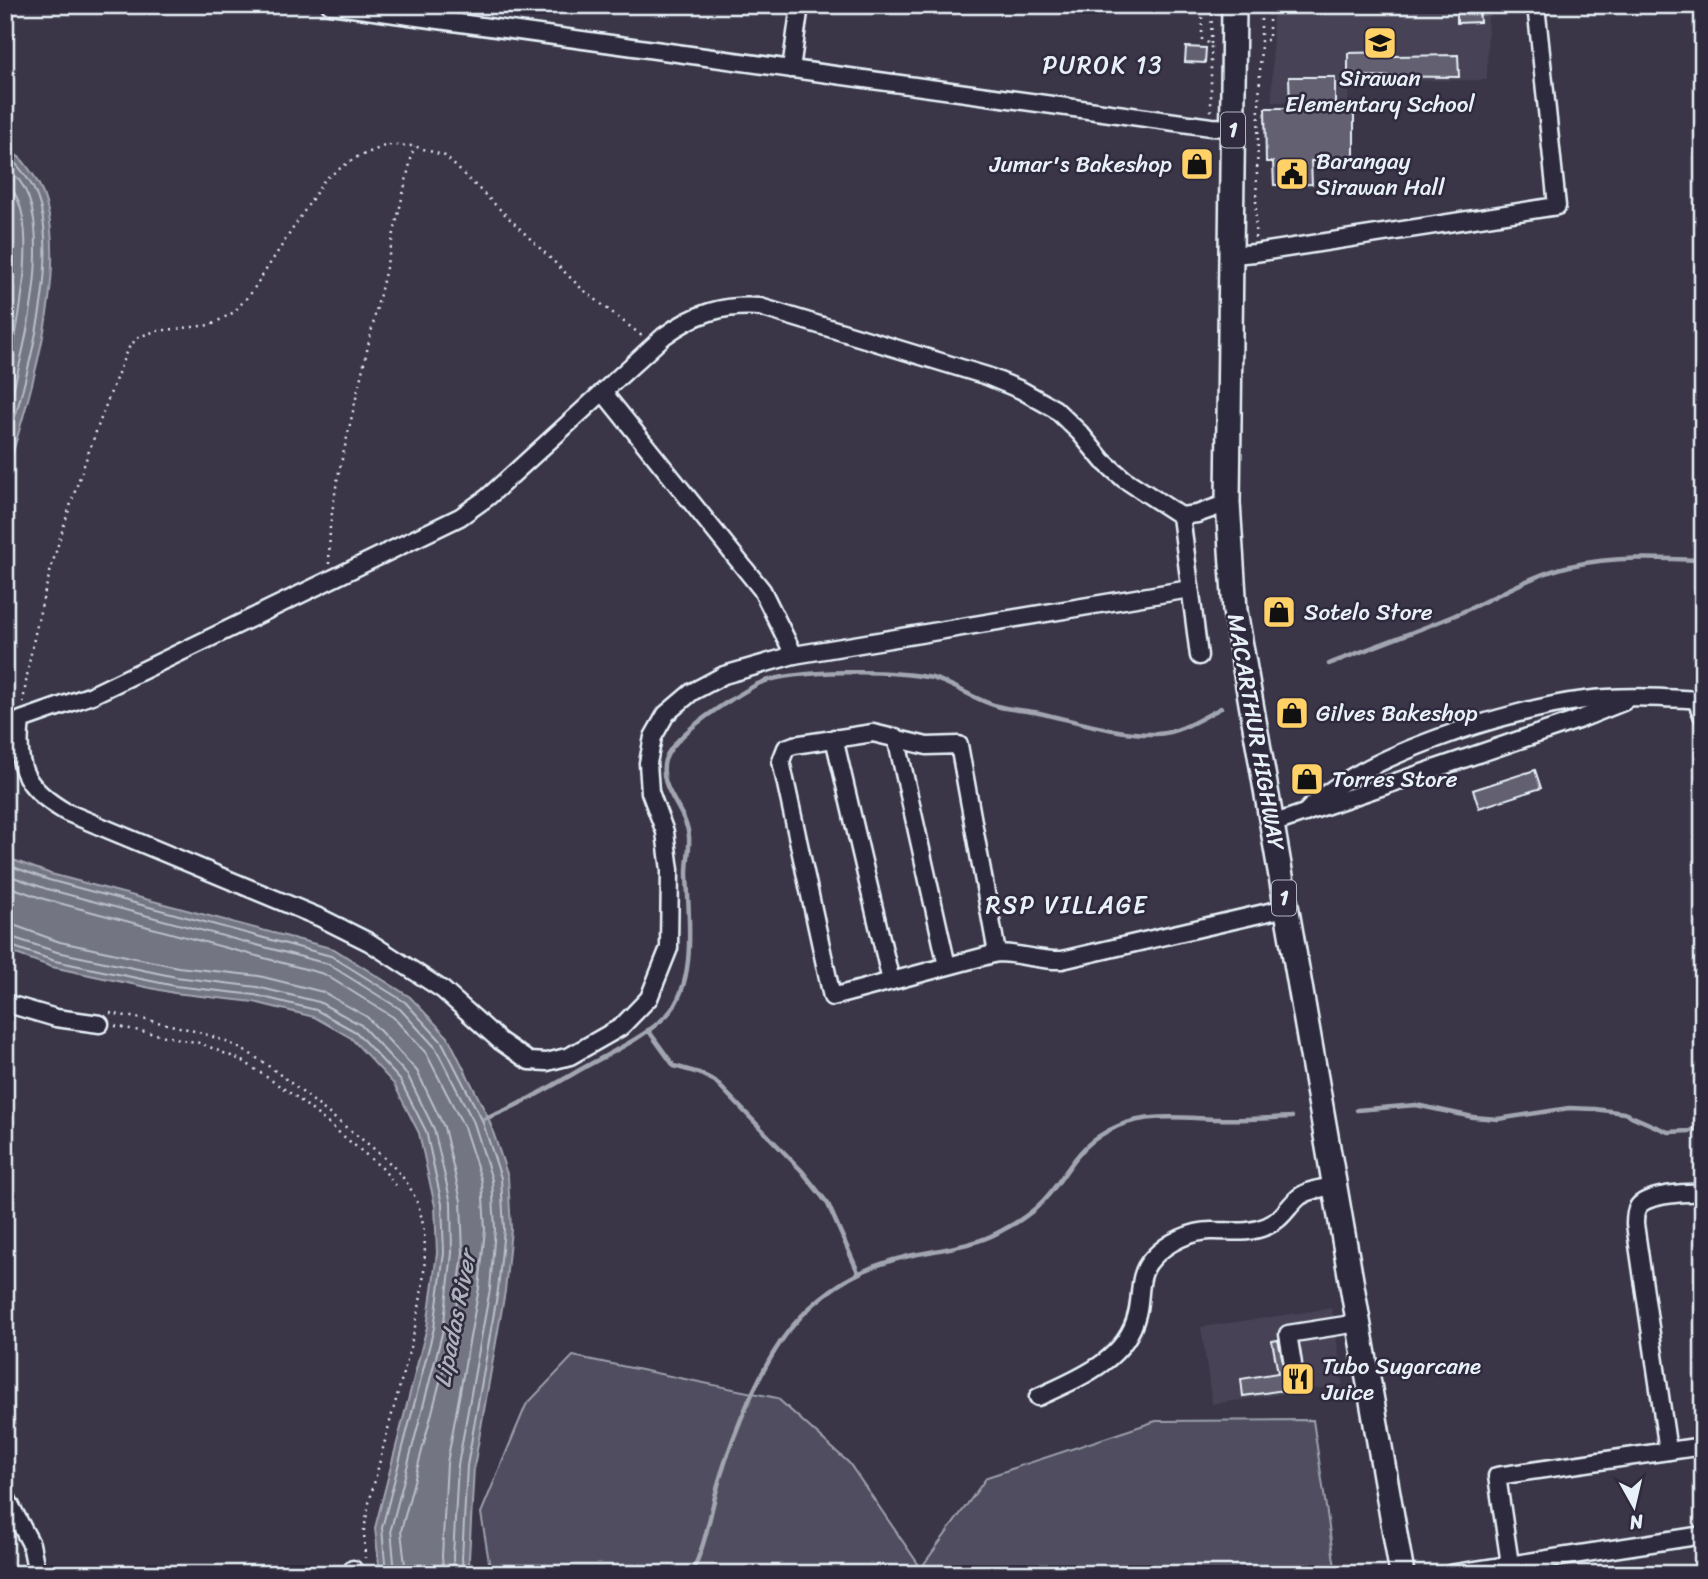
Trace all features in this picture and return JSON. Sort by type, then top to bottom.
[{"type":"highway","name":"MACARTHUR HIGHWAY","points":[[1234,5],[1222,128],[1243,254],[1228,503],[1236,611],[1402,1574]]},
{"type":"street","points":[[330,5],[1222,128]]},
{"type":"street","points":[[792,69],[800,5]]},
{"type":"street","points":[[1243,254],[1557,206],[1536,5]]},
{"type":"street","points":[[1191,589],[794,655],[724,675],[692,692],[666,714],[653,737],[648,764],[650,792],[665,832],[670,870],[669,948],[649,998],[621,1027],[570,1056],[547,1062],[529,1061],[500,1041],[443,990],[369,942],[321,918],[66,812],[43,798],[30,783],[21,762],[18,743],[21,720],[92,695],[460,517],[488,497],[679,325],[697,316],[738,305],[760,307],[987,376],[1021,390],[1055,409],[1124,480],[1181,516],[1198,514],[1228,503]]},
{"type":"street","points":[[603,392],[762,590],[794,655]]},
{"type":"street","points":[[1181,516],[1199,656]]},
{"type":"street","points":[[1272,824],[1578,720],[1632,698]]},
{"type":"street","points":[[1305,813],[1320,798],[1375,765],[1513,713],[1589,699],[1632,698],[1699,700],[1703,717]]},
{"type":"street","points":[[997,953],[959,745],[927,746],[873,733],[786,748],[781,761],[832,997],[997,953],[1012,953],[1046,961],[1062,960],[1286,908]]},
{"type":"street","points":[[896,737],[947,966]]},
{"type":"street","points":[[834,738],[891,981]]},
{"type":"street","points":[[5,1003],[56,1018],[104,1018]]},
{"type":"street","points":[[1038,1397],[1097,1368],[1120,1348],[1131,1333],[1138,1312],[1142,1274],[1152,1259],[1169,1245],[1199,1232],[1246,1232],[1265,1227],[1284,1216],[1297,1198],[1334,1186]]},
{"type":"street","points":[[1668,1451],[1635,1223],[1636,1213],[1639,1205],[1652,1198],[1703,1193]]},
{"type":"street","points":[[1293,1364],[1288,1334],[1358,1323]]},
{"type":"street","points":[[1510,1564],[1497,1476],[1703,1446]]},
{"type":"street","points":[[5,1495],[30,1544],[37,1574]]},
{"type":"street","points":[[1450,1574],[1703,1535]]},
{"type":"path","points":[[1212,5],[1211,44],[1222,128]]},
{"type":"path","points":[[1243,254],[1261,40],[1261,5]]},
{"type":"path","points":[[1211,44],[1202,40],[1202,10],[1269,11],[1269,40],[1261,40]]},
{"type":"path","points":[[21,720],[27,674],[51,567],[74,494],[127,350],[138,337],[156,331],[211,325],[234,313],[325,179],[355,158],[387,145],[414,146],[444,156],[581,288],[654,345]]},
{"type":"path","points":[[329,579],[330,526],[337,481],[414,146]]},
{"type":"path","points":[[104,1018],[200,1043],[243,1061],[296,1097],[382,1168],[399,1189]]},
{"type":"path","points":[[104,1018],[191,1031],[225,1042],[252,1055],[394,1167],[411,1189],[423,1227],[421,1304],[369,1503],[357,1568]]},
{"type":"shaded area","name":"Sirawan Elementary School","points":[[1273,5],[1488,5],[1487,80],[1349,81],[1348,103],[1272,102]]},
{"type":"shaded area","points":[[1332,1308],[1343,1385],[1212,1404],[1201,1327]]},
{"type":"shaded area","points":[[573,1356],[777,1398],[849,1463],[921,1568],[987,1477],[1156,1421],[1313,1420],[1336,1574],[491,1574],[481,1513],[526,1405]]},
{"type":"water","points":[[5,151],[19,157],[29,169],[45,199],[52,235],[46,321],[26,408],[5,479]]},
{"type":"water","name":"Lipadas River","points":[[5,857],[51,874],[334,949],[410,997],[448,1037],[488,1117],[508,1177],[511,1229],[505,1291],[474,1467],[470,1574],[380,1574],[375,1528],[427,1327],[437,1253],[435,1206],[419,1133],[394,1084],[351,1038],[314,1017],[254,1002],[174,993],[52,967],[5,950]]},
{"type":"building","points":[[1457,5],[1479,5],[1480,22],[1457,23]]},
{"type":"building","points":[[1186,47],[1206,48],[1205,63],[1185,62]]},
{"type":"building","points":[[1395,52],[1395,56],[1458,55],[1459,77],[1348,76],[1348,53]]},
{"type":"building","points":[[1289,77],[1335,77],[1335,108],[1354,108],[1354,161],[1311,161],[1312,184],[1274,185],[1273,162],[1266,162],[1265,108],[1290,108]]},
{"type":"building","points":[[1535,770],[1541,788],[1479,808],[1473,790]]},
{"type":"building","points":[[1278,1340],[1285,1370],[1295,1374],[1303,1367],[1306,1387],[1243,1396],[1241,1379],[1278,1373],[1272,1341]]},
{"type":"waterway","points":[[1329,664],[1453,616],[1555,570],[1620,559],[1703,560]]},
{"type":"waterway","points":[[484,1119],[535,1095],[639,1037],[667,1015],[677,1001],[683,985],[689,947],[689,836],[687,826],[665,780],[665,760],[676,743],[694,726],[753,686],[776,678],[820,673],[915,675],[932,678],[1002,707],[1142,734],[1173,731],[1221,708]]},
{"type":"waterway","points":[[648,1030],[674,1066],[715,1081],[802,1171],[828,1204],[858,1272]]},
{"type":"waterway","points":[[1357,1110],[1416,1105],[1473,1117],[1498,1119],[1569,1108],[1595,1109],[1624,1113],[1668,1132],[1690,1131],[1703,1126]]},
{"type":"waterway","points":[[691,1574],[705,1539],[726,1460],[758,1381],[790,1329],[829,1292],[875,1266],[968,1244],[1010,1226],[1048,1196],[1090,1143],[1118,1126],[1155,1118],[1292,1117]]},
{"type":"place","name":"Sirawan Elementary School","points":[[1380,43]]},
{"type":"place","name":"Jumar's Bakeshop","points":[[1197,164]]},
{"type":"place","name":"Barangay Sirawan Hall","points":[[1292,174]]},
{"type":"place","name":"Sotelo Store","points":[[1279,612]]},
{"type":"place","name":"Gilves Bakeshop","points":[[1292,713]]},
{"type":"place","name":"Torres Store","points":[[1307,779]]},
{"type":"place","name":"Tubo Sugarcane Juice","points":[[1298,1379]]},
{"type":"district","name":"PUROK 13","points":[[1103,65]]},
{"type":"district","name":"RSP VILLAGE","points":[[1067,905]]}]
